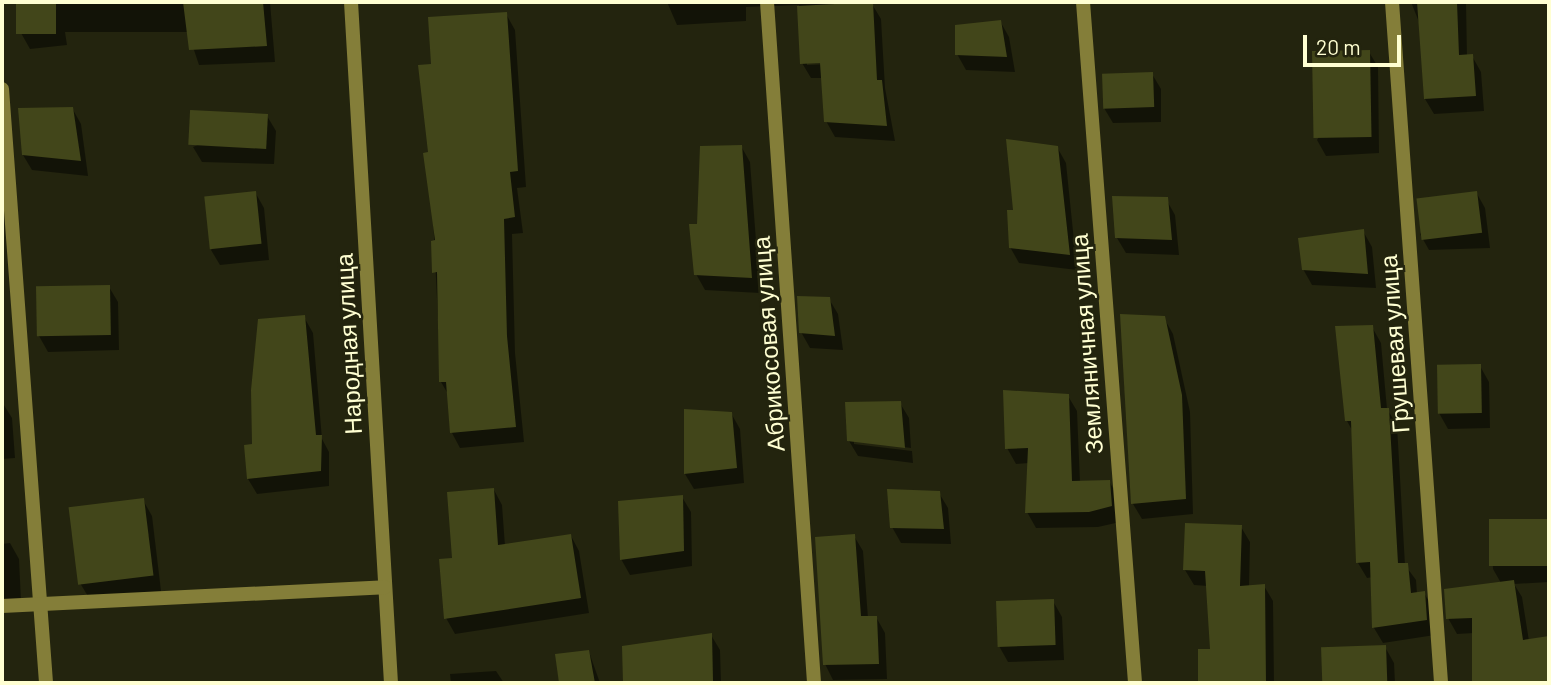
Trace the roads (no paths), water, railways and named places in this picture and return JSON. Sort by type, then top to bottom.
[{"type":"street","name":"Народная улица","points":[[351,2],[391,683]]},
{"type":"street","name":"Абрикосовая улица","points":[[767,2],[814,683]]},
{"type":"street","name":"Земляничная улица","points":[[1083,2],[1135,683]]},
{"type":"street","name":"Грушевая улица","points":[[1392,2],[1441,683]]},
{"type":"street","points":[[2,89],[46,683]]},
{"type":"street","points":[[2,606],[385,587]]}]
